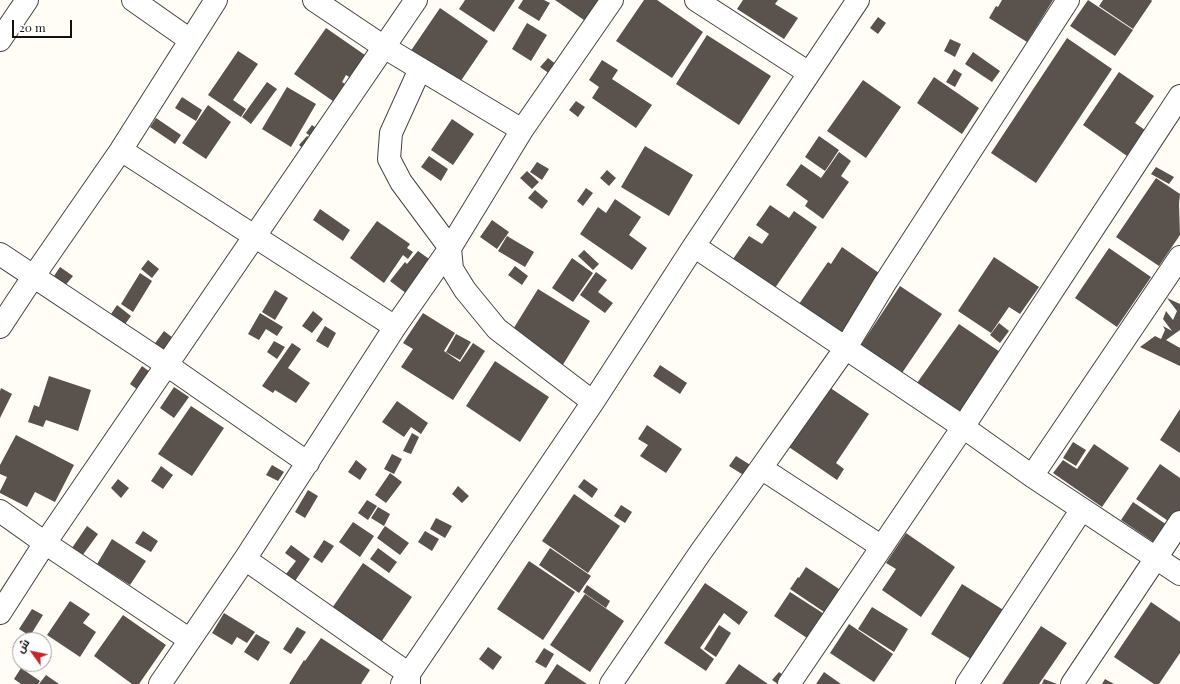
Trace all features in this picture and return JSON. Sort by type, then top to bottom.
[{"type":"street","points":[[0,40],[27,0]]},
{"type":"street","points":[[133,0],[190,40]]},
{"type":"street","points":[[0,327],[121,150],[216,0]]},
{"type":"street","points":[[314,0],[384,47],[522,130]]},
{"type":"street","points":[[0,612],[45,543],[255,238],[416,0]]},
{"type":"street","points":[[160,684],[245,559],[395,327],[450,248],[522,130],[612,0]]},
{"type":"street","points":[[696,0],[809,73]]},
{"type":"street","points":[[245,559],[407,681],[858,0]]},
{"type":"street","points":[[611,684],[700,553],[762,468],[845,348],[1068,0]]},
{"type":"street","points":[[420,69],[390,133],[389,160],[401,182],[450,248],[452,269],[465,290],[497,329],[593,402]]},
{"type":"street","points":[[789,684],[963,427],[1180,96]]},
{"type":"street","points":[[121,150],[255,238],[395,327]]},
{"type":"street","points":[[694,246],[963,427],[1032,476],[1180,574]]},
{"type":"street","points":[[0,254],[167,365],[308,463]]},
{"type":"street","points":[[1032,476],[1180,257]]},
{"type":"street","points":[[762,468],[882,547]]},
{"type":"street","points":[[967,684],[1082,509]]},
{"type":"street","points":[[0,512],[190,640]]},
{"type":"street","points":[[1072,684],[1180,522]]},
{"type":"building","points":[[465,0],[515,0],[494,32],[459,9]]},
{"type":"building","points":[[523,0],[544,0],[550,3],[539,21],[518,8]]},
{"type":"building","points":[[555,0],[615,0],[597,29]]},
{"type":"building","points":[[644,0],[657,0],[703,32],[672,78],[616,41]]},
{"type":"building","points":[[743,0],[778,0],[775,4],[798,18],[784,39],[737,9]]},
{"type":"building","points":[[1002,0],[1053,0],[1027,42],[989,18],[996,6],[998,7]]},
{"type":"building","points":[[1088,0],[1133,30],[1115,56],[1070,26]]},
{"type":"building","points":[[1103,0],[1152,1],[1133,29],[1099,6]]},
{"type":"building","points":[[440,8],[488,41],[456,88],[408,55]]},
{"type":"building","points":[[878,17],[886,23],[878,34],[870,28]]},
{"type":"building","points":[[527,23],[547,35],[531,61],[512,49]]},
{"type":"building","points":[[326,28],[375,62],[360,84],[346,75],[342,82],[355,91],[343,108],[294,74]]},
{"type":"building","points":[[707,35],[771,76],[739,125],[676,84]]},
{"type":"building","points":[[1067,38],[1112,69],[1036,183],[991,153]]},
{"type":"building","points":[[950,39],[961,44],[955,57],[944,51]]},
{"type":"building","points":[[238,51],[258,64],[233,100],[246,109],[241,117],[208,95]]},
{"type":"building","points":[[973,52],[1000,71],[992,82],[965,64]]},
{"type":"building","points":[[548,58],[557,65],[550,74],[540,67]]},
{"type":"building","points":[[602,60],[618,70],[612,79],[652,105],[636,128],[592,98],[599,87],[589,80]]},
{"type":"building","points":[[954,69],[962,74],[955,87],[946,82]]},
{"type":"building","points":[[1119,72],[1154,96],[1135,123],[1145,130],[1127,156],[1083,125]]},
{"type":"building","points":[[934,77],[979,108],[962,134],[917,103]]},
{"type":"building","points":[[863,80],[901,107],[866,158],[827,131]]},
{"type":"building","points":[[267,82],[277,89],[251,124],[242,117]]},
{"type":"building","points":[[287,87],[316,104],[291,147],[262,129]]},
{"type":"building","points":[[182,97],[202,110],[196,121],[175,108]]},
{"type":"building","points":[[576,101],[585,107],[578,117],[569,110]]},
{"type":"building","points":[[208,105],[231,122],[206,159],[182,143]]},
{"type":"building","points":[[156,118],[181,135],[175,144],[150,127]]},
{"type":"building","points":[[452,119],[474,134],[453,165],[431,150]]},
{"type":"building","points":[[312,125],[327,136],[321,143],[306,133]]},
{"type":"building","points":[[307,136],[318,145],[310,155],[299,145]]},
{"type":"building","points":[[819,136],[839,150],[825,171],[805,157]]},
{"type":"building","points":[[645,146],[693,175],[669,216],[621,187]]},
{"type":"building","points":[[839,152],[851,161],[841,176],[849,182],[823,219],[805,206],[808,201],[786,185],[801,164],[821,178]]},
{"type":"building","points":[[429,156],[448,169],[441,181],[421,167]]},
{"type":"building","points":[[537,162],[549,169],[542,180],[530,172]]},
{"type":"building","points":[[1156,167],[1174,177],[1169,184],[1151,174]]},
{"type":"building","points":[[607,170],[616,178],[609,186],[600,178]]},
{"type":"building","points":[[527,171],[539,182],[532,189],[520,178]]},
{"type":"building","points":[[1156,178],[1180,194],[1180,235],[1159,266],[1116,237]]},
{"type":"building","points":[[586,188],[593,193],[583,206],[577,201]]},
{"type":"building","points":[[535,190],[548,201],[542,209],[528,198]]},
{"type":"building","points":[[615,199],[641,217],[629,235],[647,248],[632,270],[580,234],[598,207],[606,213]]},
{"type":"building","points":[[770,205],[789,218],[794,211],[817,227],[775,288],[733,259],[749,236],[762,244],[769,234],[756,225]]},
{"type":"building","points":[[320,209],[350,230],[343,241],[313,220]]},
{"type":"building","points":[[492,220],[509,232],[497,249],[480,237]]},
{"type":"building","points":[[377,221],[410,244],[407,248],[413,252],[408,259],[403,255],[384,283],[350,258]]},
{"type":"building","points":[[507,236],[534,252],[525,267],[498,251]]},
{"type":"building","points":[[842,247],[886,278],[846,337],[799,304],[828,262],[831,264]]},
{"type":"building","points":[[1109,248],[1151,277],[1117,327],[1075,298]]},
{"type":"building","points":[[584,250],[599,264],[593,270],[578,256]]},
{"type":"building","points":[[418,251],[432,261],[407,294],[390,281],[405,262],[407,264]]},
{"type":"building","points":[[994,257],[1039,287],[1020,314],[1009,307],[991,333],[958,311]]},
{"type":"building","points":[[572,258],[593,273],[573,302],[552,288]]},
{"type":"building","points":[[148,260],[159,269],[152,278],[141,269]]},
{"type":"building","points":[[515,266],[528,276],[522,285],[508,275]]},
{"type":"building","points":[[60,267],[73,276],[64,287],[52,279]]},
{"type":"building","points":[[596,272],[607,280],[598,292],[613,303],[605,313],[580,295]]},
{"type":"building","points":[[140,273],[152,281],[133,312],[121,304]]},
{"type":"building","points":[[900,286],[942,314],[902,373],[861,345]]},
{"type":"building","points":[[538,289],[590,321],[559,371],[507,339]]},
{"type":"building","points":[[275,290],[288,298],[275,320],[262,312]]},
{"type":"building","points":[[1167,298],[1180,304],[1180,330],[1166,340],[1180,348],[1180,366],[1140,347],[1155,336],[1161,339],[1165,330],[1163,326],[1172,331],[1163,319],[1166,311],[1173,320],[1177,311]]},
{"type":"building","points":[[117,305],[131,316],[123,327],[109,317]]},
{"type":"building","points":[[313,311],[323,319],[312,333],[302,326]]},
{"type":"building","points":[[260,313],[283,327],[277,336],[266,329],[259,340],[248,334]]},
{"type":"building","points":[[423,313],[455,333],[444,351],[460,362],[473,343],[485,351],[453,400],[401,367],[413,349],[403,343]]},
{"type":"building","points":[[999,323],[1009,331],[1000,343],[990,335]]},
{"type":"building","points":[[959,324],[1003,354],[961,414],[917,383]]},
{"type":"building","points":[[325,326],[336,333],[328,348],[316,341]]},
{"type":"building","points":[[164,331],[177,341],[166,355],[153,346]]},
{"type":"building","points":[[456,334],[471,342],[460,360],[446,352]]},
{"type":"building","points":[[274,341],[285,347],[277,359],[267,352]]},
{"type":"building","points":[[292,343],[301,349],[288,368],[310,383],[296,403],[275,390],[273,393],[262,386]]},
{"type":"building","points":[[495,361],[549,397],[520,442],[466,406]]},
{"type":"building","points":[[660,365],[687,383],[680,394],[653,376]]},
{"type":"building","points":[[142,366],[158,378],[146,396],[130,384]]},
{"type":"building","points":[[49,376],[91,390],[78,431],[46,420],[43,427],[28,422],[34,405],[39,407]]},
{"type":"building","points":[[826,385],[869,414],[836,463],[844,469],[837,480],[786,445]]},
{"type":"building","points":[[174,387],[189,397],[174,418],[160,408]]},
{"type":"building","points":[[1,388],[12,394],[0,418],[0,391]]},
{"type":"building","points":[[397,401],[428,423],[421,434],[411,427],[404,437],[382,422]]},
{"type":"building","points":[[191,406],[224,428],[192,476],[158,454]]},
{"type":"building","points":[[1180,409],[1180,453],[1160,440]]},
{"type":"building","points":[[647,425],[682,449],[666,473],[640,456],[648,445],[638,439]]},
{"type":"building","points":[[412,433],[419,437],[411,454],[403,451]]},
{"type":"building","points":[[16,435],[74,465],[55,502],[35,492],[27,507],[0,493],[7,477],[0,474],[0,465]]},
{"type":"building","points":[[1073,442],[1086,450],[1076,466],[1063,458]]},
{"type":"building","points":[[1094,444],[1129,468],[1102,507],[1053,473],[1063,460],[1077,469]]},
{"type":"building","points":[[392,454],[402,459],[394,474],[384,469]]},
{"type":"building","points":[[736,456],[752,466],[745,476],[729,466]]},
{"type":"building","points":[[356,460],[367,469],[360,480],[348,472]]},
{"type":"building","points":[[1160,464],[1180,478],[1180,529],[1136,499]]},
{"type":"building","points":[[272,465],[284,472],[278,481],[266,475]]},
{"type":"building","points":[[161,466],[173,475],[163,489],[151,481]]},
{"type":"building","points":[[390,473],[402,482],[386,503],[375,495]]},
{"type":"building","points":[[118,479],[129,488],[121,498],[111,488]]},
{"type":"building","points":[[584,479],[598,489],[592,498],[578,487]]},
{"type":"building","points":[[458,486],[469,496],[462,503],[452,494]]},
{"type":"building","points":[[308,490],[318,496],[305,518],[295,512]]},
{"type":"building","points":[[574,494],[620,526],[588,573],[542,541]]},
{"type":"building","points":[[367,500],[377,506],[368,520],[358,513]]},
{"type":"building","points":[[1133,502],[1173,529],[1161,547],[1121,520]]},
{"type":"building","points":[[621,505],[632,512],[625,523],[614,516]]},
{"type":"building","points":[[378,507],[390,514],[384,526],[371,518]]},
{"type":"building","points":[[436,518],[452,526],[445,538],[430,529]]},
{"type":"building","points":[[353,522],[374,536],[360,557],[339,542]]},
{"type":"building","points":[[87,526],[98,534],[82,556],[72,548]]},
{"type":"building","points":[[385,526],[409,543],[400,555],[377,538]]},
{"type":"building","points":[[143,531],[158,541],[151,552],[135,543]]},
{"type":"building","points":[[425,531],[439,539],[432,551],[418,542]]},
{"type":"building","points":[[906,533],[955,567],[921,617],[882,590],[896,569],[886,563]]},
{"type":"building","points":[[112,539],[146,561],[130,585],[97,564]]},
{"type":"building","points":[[324,540],[334,546],[322,563],[313,557]]},
{"type":"building","points":[[291,545],[310,559],[295,581],[286,574],[296,561],[285,553]]},
{"type":"building","points":[[378,548],[397,562],[389,573],[370,559]]},
{"type":"building","points":[[550,548],[591,576],[579,593],[539,565]]},
{"type":"building","points":[[529,561],[575,592],[543,640],[497,609]]},
{"type":"building","points":[[363,563],[412,597],[377,648],[328,614]]},
{"type":"building","points":[[806,567],[848,595],[833,618],[790,589]]},
{"type":"building","points":[[705,583],[748,612],[739,625],[724,613],[700,648],[714,659],[706,671],[664,643]]},
{"type":"building","points":[[962,584],[1005,611],[974,661],[931,634]]},
{"type":"building","points":[[587,585],[610,601],[606,608],[583,592]]},
{"type":"building","points":[[790,592],[832,619],[816,644],[774,616]]},
{"type":"building","points":[[585,594],[624,621],[590,672],[550,645]]},
{"type":"building","points":[[70,601],[90,614],[83,623],[96,632],[80,657],[52,638],[52,632],[49,632]]},
{"type":"building","points":[[1151,602],[1180,622],[1180,653],[1159,684],[1154,684],[1114,657]]},
{"type":"building","points":[[872,607],[908,629],[894,652],[858,629]]},
{"type":"building","points":[[32,609],[43,615],[32,632],[24,632],[19,629]]},
{"type":"building","points":[[224,613],[255,632],[247,643],[237,637],[232,645],[212,633]]},
{"type":"building","points":[[123,615],[166,645],[139,684],[132,684],[94,656]]},
{"type":"building","points":[[849,624],[893,654],[874,682],[830,653]]},
{"type":"building","points":[[719,625],[731,633],[716,657],[704,649]]},
{"type":"building","points":[[1041,626],[1067,643],[1039,684],[1002,684]]},
{"type":"building","points":[[297,627],[306,632],[291,654],[283,649]]},
{"type":"building","points":[[256,634],[270,642],[258,661],[244,652]]},
{"type":"building","points":[[321,638],[370,670],[361,684],[289,684],[304,660],[305,661]]},
{"type":"building","points":[[488,647],[502,657],[493,670],[479,659]]},
{"type":"building","points":[[544,648],[554,654],[546,668],[535,662]]},
{"type":"building","points":[[557,664],[587,684],[544,684]]},
{"type":"building","points":[[739,664],[768,684],[725,684]]},
{"type":"building","points":[[18,672],[27,672],[40,681],[38,684],[21,684],[14,679]]},
{"type":"building","points":[[779,672],[791,681],[789,684],[778,684],[772,680]]},
{"type":"building","points":[[824,672],[841,684],[816,684]]},
{"type":"building","points":[[46,675],[59,684],[39,684]]},
{"type":"building","points":[[1044,679],[1057,684],[1042,684]]},
{"type":"building","points":[[1105,679],[1114,684],[1102,684]]}]
